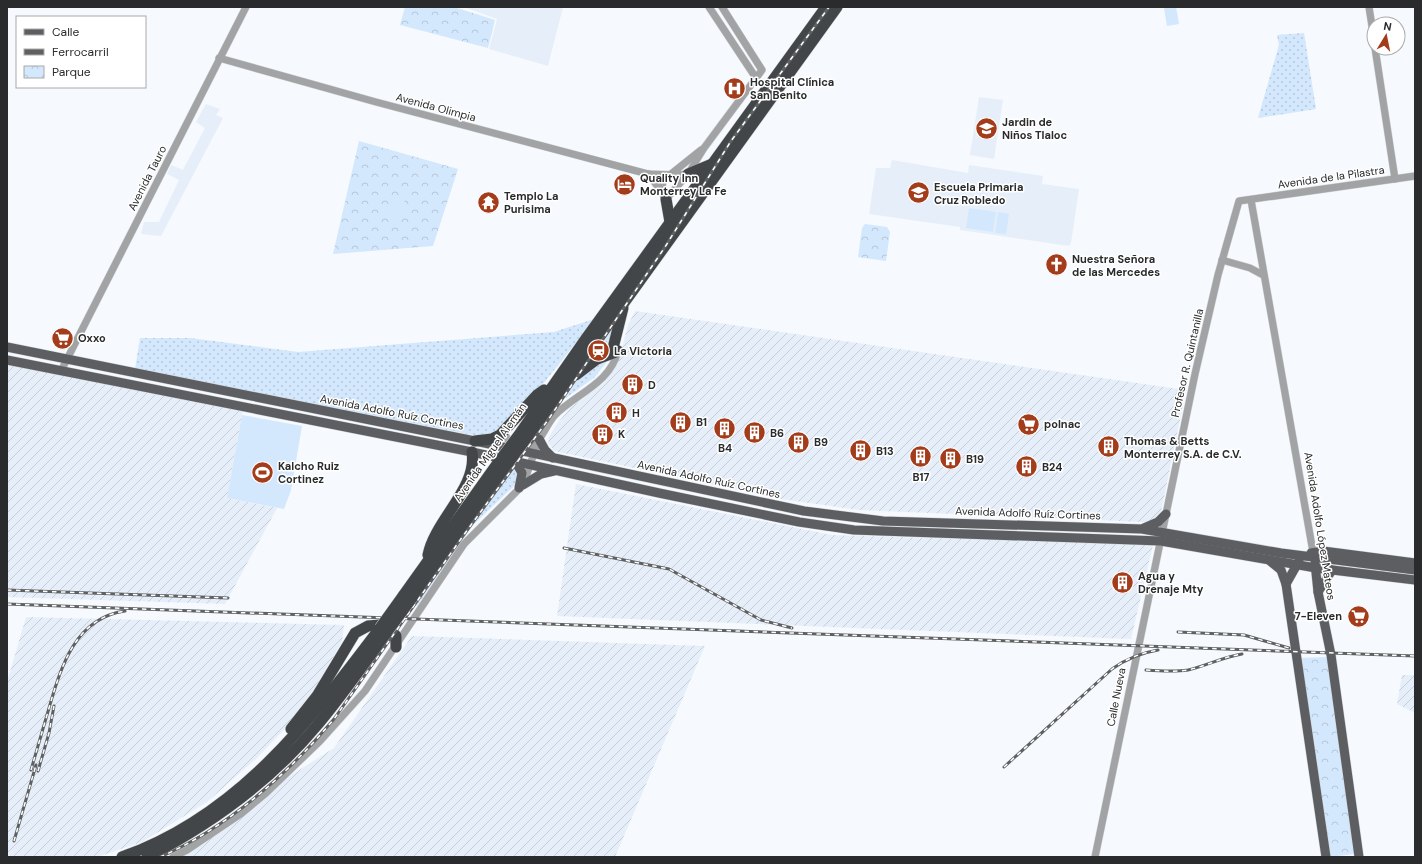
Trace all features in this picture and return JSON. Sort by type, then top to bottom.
[{"type":"highway","name":"Avenida Miguel Alemán","points":[[122,857],[164,840],[223,802],[252,777],[312,717],[383,630],[508,461],[551,387],[826,7]]},
{"type":"highway","name":"Avenida Miguel Alemán","points":[[524,434],[564,384],[837,7]]},
{"type":"highway","points":[[688,174],[712,164]]},
{"type":"highway","points":[[664,195],[670,222]]},
{"type":"highway","points":[[564,384],[597,359],[618,351],[614,349],[614,342],[618,323],[629,294]]},
{"type":"highway","points":[[427,561],[433,540],[469,476],[473,461],[474,446],[492,439],[504,431],[537,395],[551,387]]},
{"type":"highway","name":"Avenida Miguel Alemán","points":[[408,597],[427,561],[508,461]]},
{"type":"highway","points":[[252,777],[317,696],[355,632],[368,626],[384,626],[396,636],[396,647]]},
{"type":"highway","name":"Avenida Miguel Alemán","points":[[147,857],[205,825],[256,788],[319,723],[383,630]]},
{"type":"main road","name":"Avenida Adolfo Ruíz Cortines","points":[[7,347],[474,446],[508,461],[792,520],[854,530],[1161,541],[1316,568],[1415,580]]},
{"type":"main road","name":"Avenida Adolfo Ruíz Cortines","points":[[7,360],[474,446],[534,453],[804,511],[856,518],[1163,531],[1312,552],[1415,570]]},
{"type":"main road","points":[[539,439],[549,454],[554,458]]},
{"type":"main road","points":[[508,461],[522,473],[521,487]]},
{"type":"main road","points":[[521,487],[541,474],[557,471]]},
{"type":"main road","points":[[1142,529],[1153,525],[1166,514]]},
{"type":"main road","name":"Avenida Adolfo Ruíz Cortines","points":[[1312,552],[1415,563]]},
{"type":"main road","points":[[1286,584],[1296,564],[1312,552]]},
{"type":"main road","name":"Avenida Adolfo López Mateos","points":[[1312,552],[1316,568],[1318,592],[1331,655],[1356,857]]},
{"type":"main road","points":[[1268,560],[1281,570],[1286,584],[1326,857]]},
{"type":"main road","points":[[1318,592],[1332,570]]},
{"type":"street","name":"Avenida Tauro","points":[[61,371],[246,7]]},
{"type":"street","points":[[709,7],[756,78]]},
{"type":"street","points":[[664,195],[688,174],[704,148],[762,70],[722,7]]},
{"type":"street","points":[[1376,56],[1395,179]]},
{"type":"street","name":"Avenida Olimpia","points":[[219,58],[362,98],[649,174],[688,174]]},
{"type":"street","points":[[664,195],[663,182],[669,175],[704,148]]},
{"type":"street","points":[[649,174],[664,195]]},
{"type":"street","name":"Avenida de la Pilastra","points":[[1239,201],[1415,176]]},
{"type":"street","name":"Avenida Adolfo López Mateos","points":[[1251,200],[1263,275],[1274,325],[1312,552]]},
{"type":"street","name":"Profesor R. Quintanilla","points":[[1163,531],[1193,381],[1222,260],[1239,201]]},
{"type":"street","points":[[1222,260],[1250,268],[1263,275]]},
{"type":"street","points":[[504,431],[509,442],[520,447],[531,448],[539,439],[552,418],[560,410],[605,376],[614,363],[618,351]]},
{"type":"street","points":[[173,857],[187,850],[242,813],[331,730],[365,691],[396,647],[412,619],[464,544],[521,487],[531,465],[539,439]]},
{"type":"street","name":"Calle Nueva","points":[[1095,857],[1097,841],[1163,531]]},
{"type":"shaded area","points":[[464,7],[563,7],[548,66],[489,49],[497,19]]},
{"type":"shaded area","name":"Jardin de Niños Tlaloc","points":[[979,97],[1003,100],[994,159],[970,155]]},
{"type":"shaded area","points":[[206,104],[220,109],[216,115],[223,118],[161,236],[141,234],[144,222],[159,222],[179,180],[167,174],[171,165],[183,170],[205,128],[196,122]]},
{"type":"shaded area","points":[[892,160],[968,173],[969,165],[1043,176],[1042,184],[1079,189],[1071,243],[1069,246],[960,230],[960,227],[869,214],[876,168],[890,168]]},
{"type":"shaded area","points":[[635,311],[1186,390],[1161,512],[1157,519],[1144,522],[859,510],[781,499],[554,451],[548,443],[549,437],[556,425],[570,408],[603,384],[611,374],[618,363],[628,325]]},
{"type":"shaded area","points":[[7,363],[243,410],[227,498],[277,508],[225,604],[7,597]]},
{"type":"shaded area","points":[[576,484],[832,535],[1153,545],[1131,639],[557,616]]},
{"type":"shaded area","points":[[26,617],[344,625],[342,642],[301,712],[257,758],[207,802],[142,842],[97,857],[7,857],[7,682]]},
{"type":"shaded area","points":[[412,636],[705,646],[615,857],[179,857],[197,848],[293,774],[334,748]]},
{"type":"shaded area","points":[[1402,675],[1415,675],[1415,713],[1397,704]]},
{"type":"green space","points":[[405,7],[454,7],[495,20],[488,48],[400,25]]},
{"type":"green space","points":[[1176,7],[1179,24],[1167,26],[1164,8]]},
{"type":"green space","points":[[1304,33],[1316,109],[1258,118],[1279,45],[1277,35]]},
{"type":"green space","points":[[359,141],[458,169],[433,246],[333,254]]},
{"type":"green space","points":[[392,196],[405,197],[403,219],[390,218]]},
{"type":"green space","points":[[969,208],[996,212],[993,232],[966,228]]},
{"type":"green space","points":[[998,212],[1009,214],[1006,234],[995,233]]},
{"type":"green space","points":[[865,224],[887,227],[890,232],[886,261],[858,257],[862,228]]},
{"type":"green space","points":[[594,319],[558,366],[526,403],[496,431],[483,437],[135,369],[140,338],[190,338],[298,352],[554,332]]},
{"type":"green space","points":[[614,323],[610,353],[581,365]]},
{"type":"green space","points":[[611,356],[595,377],[566,398],[562,393],[592,366]]},
{"type":"green space","name":"Kalcho Ruiz Cortinez","points":[[242,415],[302,426],[291,490],[284,509],[227,498]]},
{"type":"green space","points":[[513,464],[518,471],[513,487],[473,525],[417,606],[413,603]]},
{"type":"green space","points":[[1327,657],[1355,854],[1329,857],[1300,658]]},
{"type":"railway","points":[[160,857],[209,831],[254,798],[276,780],[316,740],[334,719],[463,536],[548,420],[665,247],[731,141],[829,7]]},
{"type":"railway","points":[[564,548],[669,569],[761,620],[792,628]]},
{"type":"railway","points":[[7,590],[228,598]]},
{"type":"railway","points":[[7,604],[1415,656]]},
{"type":"railway","points":[[31,770],[59,677],[65,661],[73,647],[82,634],[94,623],[108,615],[125,611]]},
{"type":"railway","points":[[1178,632],[1244,635],[1289,648]]},
{"type":"railway","points":[[1004,767],[1112,669],[1134,657],[1158,650]]},
{"type":"railway","points":[[1146,670],[1188,670],[1242,654]]},
{"type":"railway","points":[[38,771],[49,733],[54,706]]},
{"type":"railway","points":[[14,841],[36,765]]},
{"type":"place","name":"Hospital Clínica San Benito","points":[[734,88]]},
{"type":"place","name":"Jardin de Niños Tlaloc","points":[[987,128]]},
{"type":"place","name":"Quality Inn Monterrey La Fe","points":[[624,184]]},
{"type":"place","name":"Escuela Primaria Cruz Robledo","points":[[918,193]]},
{"type":"place","name":"Templo La Purisima","points":[[489,202]]},
{"type":"place","name":"Nuestra Señora de las Mercedes","points":[[1057,265]]},
{"type":"place","name":"Oxxo","points":[[62,338]]},
{"type":"place","name":"La Victoria","points":[[598,351]]},
{"type":"place","name":"D","points":[[632,385]]},
{"type":"place","name":"H","points":[[617,413]]},
{"type":"place","name":"B1","points":[[680,422]]},
{"type":"place","name":"polnac","points":[[1029,424]]},
{"type":"place","name":"B4","points":[[725,428]]},
{"type":"place","name":"B6","points":[[755,433]]},
{"type":"place","name":"K","points":[[602,434]]},
{"type":"place","name":"B9","points":[[799,442]]},
{"type":"place","name":"Thomas & Betts Monterrey S.A. de C.V.","points":[[1109,447]]},
{"type":"place","name":"B13","points":[[861,451]]},
{"type":"place","name":"B17","points":[[921,457]]},
{"type":"place","name":"B19","points":[[951,459]]},
{"type":"place","name":"B24","points":[[1026,467]]},
{"type":"place","name":"Kalcho Ruiz Cortinez","points":[[263,472]]},
{"type":"place","name":"Agua y Drenaje Mty","points":[[1122,582]]},
{"type":"place","name":"7-Eleven","points":[[1358,616]]}]
